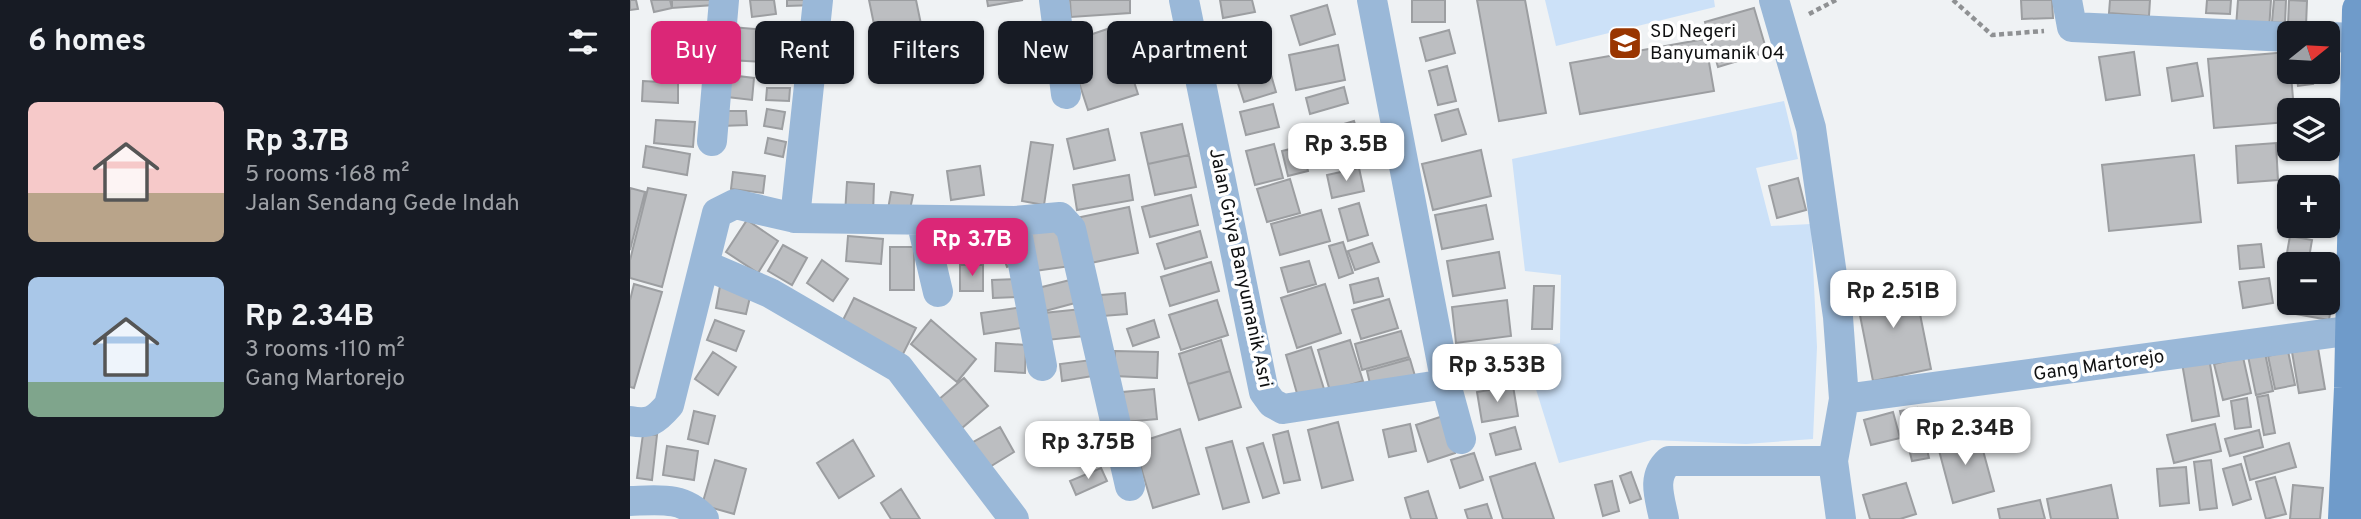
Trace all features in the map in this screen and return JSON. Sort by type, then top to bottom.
[{"type":"main road","points":[[2347,519],[2356,315],[2349,28]]},
{"type":"street","points":[[712,141],[724,0]]},
{"type":"street","points":[[795,218],[818,0]]},
{"type":"street","points":[[1054,0],[1066,94]]},
{"type":"street","name":"Jalan Griya Banyumanik Asri","points":[[1184,0],[1264,393],[1272,403],[1283,408],[1446,384]]},
{"type":"street","points":[[1372,0],[1446,384],[1461,439]]},
{"type":"street","points":[[1774,0],[1811,128],[1838,317],[1844,398],[1833,461],[1841,519]]},
{"type":"street","points":[[2070,14],[2277,36]]},
{"type":"street","points":[[630,421],[645,424],[656,421],[669,405],[717,213],[725,207],[735,204],[795,218],[1016,221],[1060,218],[1071,229],[1130,486]]},
{"type":"street","points":[[921,220],[938,292]]},
{"type":"street","points":[[1016,221],[1041,366]]},
{"type":"street","points":[[705,265],[770,293],[899,368],[1012,516]]},
{"type":"street","name":"Gang Martorejo","points":[[1844,398],[2356,315]]},
{"type":"street","points":[[1664,519],[1657,480],[1658,472],[1669,461],[1833,461]]},
{"type":"street","points":[[630,501],[675,499],[695,509],[704,519]]},
{"type":"path","points":[[1953,0],[1992,35],[2070,14]]},
{"type":"shaded area","points":[[1545,0],[1714,0],[1715,7],[1556,46]]},
{"type":"shaded area","points":[[1784,101],[1798,159],[1756,168],[1771,226],[1811,224],[1817,347],[1813,439],[1746,444],[1652,440],[1559,463],[1524,351],[1560,343],[1561,275],[1525,271],[1512,159]]},
{"type":"building","points":[[630,0],[636,0],[638,9],[630,10]]},
{"type":"building","points":[[651,0],[670,0],[672,8],[654,12]]},
{"type":"building","points":[[672,0],[713,0],[714,5],[672,8]]},
{"type":"building","points":[[750,0],[774,0],[776,14],[752,17]]},
{"type":"building","points":[[787,0],[814,0],[815,5],[787,6]]},
{"type":"building","points":[[869,0],[916,0],[920,21],[873,21]]},
{"type":"building","points":[[987,0],[1023,0],[988,6]]},
{"type":"building","points":[[1070,0],[1130,0],[1130,13],[1071,17]]},
{"type":"building","points":[[1220,0],[1252,0],[1255,12],[1223,18]]},
{"type":"building","points":[[1412,0],[1445,0],[1445,22],[1412,22]]},
{"type":"building","points":[[1477,0],[1525,0],[1546,113],[1499,121]]},
{"type":"building","points":[[2021,0],[2052,0],[2053,18],[2022,19]]},
{"type":"building","points":[[2110,0],[2150,0],[2149,16],[2109,13]]},
{"type":"building","points":[[2207,0],[2231,0],[2230,14],[2206,13]]},
{"type":"building","points":[[2238,0],[2271,0],[2269,30],[2236,27]]},
{"type":"building","points":[[2274,0],[2286,0],[2285,21],[2272,22]]},
{"type":"building","points":[[2289,0],[2307,1],[2306,21],[2288,21]]},
{"type":"building","points":[[1327,5],[1335,34],[1300,45],[1291,16]]},
{"type":"building","points":[[1754,8],[1767,52],[1718,67],[1705,22]]},
{"type":"building","points":[[741,28],[755,29],[755,61],[741,61]]},
{"type":"building","points":[[1107,29],[1107,84],[1135,84],[1138,94],[1088,110],[1079,84],[1093,84],[1093,34]]},
{"type":"building","points":[[1449,30],[1455,53],[1426,61],[1420,38]]},
{"type":"building","points":[[1705,39],[1714,91],[1580,114],[1570,63]]},
{"type":"building","points":[[1338,45],[1345,80],[1296,90],[1289,55]]},
{"type":"building","points":[[2134,52],[2140,95],[2106,100],[2099,57]]},
{"type":"building","points":[[2277,53],[2277,84],[2292,84],[2293,98],[2277,98],[2277,123],[2214,128],[2208,59]]},
{"type":"building","points":[[2197,63],[2203,96],[2172,101],[2167,68]]},
{"type":"building","points":[[1447,66],[1456,101],[1438,105],[1429,71]]},
{"type":"building","points":[[741,76],[754,78],[752,100],[719,96],[720,84],[741,84]]},
{"type":"building","points":[[1272,78],[1276,92],[1244,102],[1238,84],[1272,84]]},
{"type":"building","points":[[643,81],[651,81],[651,84],[678,84],[678,103],[642,101]]},
{"type":"building","points":[[1344,87],[1348,103],[1310,114],[1306,98]]},
{"type":"building","points":[[767,88],[790,88],[789,101],[766,100]]},
{"type":"building","points":[[1273,104],[1279,127],[1246,135],[1240,112]]},
{"type":"building","points":[[767,109],[785,112],[782,129],[764,126]]},
{"type":"building","points":[[1458,109],[1466,134],[1442,141],[1435,115]]},
{"type":"building","points":[[721,111],[746,111],[747,125],[721,126]]},
{"type":"building","points":[[656,120],[695,122],[693,147],[654,143]]},
{"type":"building","points":[[1354,121],[1364,154],[1337,162],[1327,129]]},
{"type":"building","points":[[1182,124],[1189,155],[1148,164],[1141,133]]},
{"type":"building","points":[[1108,129],[1115,160],[1074,169],[1067,139]]},
{"type":"building","points":[[768,138],[786,142],[783,157],[765,153]]},
{"type":"building","points":[[1031,142],[1053,145],[1044,205],[1022,201]]},
{"type":"building","points":[[2276,143],[2277,180],[2238,183],[2236,146]]},
{"type":"building","points":[[1274,144],[1283,178],[1255,185],[1246,151]]},
{"type":"building","points":[[646,146],[690,154],[687,175],[643,167]]},
{"type":"building","points":[[1302,146],[1308,171],[1288,176],[1282,151]]},
{"type":"building","points":[[1481,150],[1491,196],[1433,210],[1422,164]]},
{"type":"building","points":[[1189,155],[1196,187],[1155,195],[1148,164]]},
{"type":"building","points":[[2194,155],[2201,222],[2109,231],[2102,165]]},
{"type":"building","points":[[980,166],[984,195],[951,200],[947,171]]},
{"type":"building","points":[[1359,168],[1364,191],[1332,198],[1327,175]]},
{"type":"building","points":[[733,172],[765,176],[763,193],[731,189]]},
{"type":"building","points":[[1129,175],[1133,200],[1077,210],[1073,185]]},
{"type":"building","points":[[1798,178],[1806,210],[1777,218],[1769,186]]},
{"type":"building","points":[[1290,179],[1300,213],[1267,222],[1257,189]]},
{"type":"building","points":[[847,182],[874,184],[873,215],[845,214]]},
{"type":"building","points":[[630,188],[645,192],[630,250]]},
{"type":"building","points":[[648,188],[686,195],[662,287],[630,278],[630,260]]},
{"type":"building","points":[[891,192],[913,195],[908,219],[887,215]]},
{"type":"building","points":[[1191,195],[1198,225],[1150,237],[1142,207]]},
{"type":"building","points":[[1359,203],[1368,235],[1348,241],[1339,209]]},
{"type":"building","points":[[1486,205],[1493,239],[1442,249],[1435,215]]},
{"type":"building","points":[[1129,207],[1138,253],[1086,264],[1076,218]]},
{"type":"building","points":[[1321,210],[1330,241],[1280,255],[1271,224]]},
{"type":"building","points":[[747,220],[778,241],[758,273],[726,252]]},
{"type":"building","points":[[1005,222],[1019,262],[1007,267],[992,226]]},
{"type":"building","points":[[1066,226],[1071,266],[1034,271],[1029,231]]},
{"type":"building","points":[[1200,231],[1207,257],[1165,269],[1157,244]]},
{"type":"building","points":[[848,236],[883,239],[881,264],[846,261]]},
{"type":"building","points":[[2290,238],[2312,240],[2310,252],[2287,252]]},
{"type":"building","points":[[1343,242],[1353,273],[1339,278],[1329,246]]},
{"type":"building","points":[[1372,243],[1379,262],[1355,270],[1348,251]]},
{"type":"building","points":[[2261,244],[2264,267],[2240,269],[2238,246]]},
{"type":"building","points":[[783,245],[807,258],[792,285],[768,271]]},
{"type":"building","points":[[890,247],[914,247],[914,290],[890,290]]},
{"type":"building","points":[[1499,252],[1505,288],[1453,296],[1447,261]]},
{"type":"building","points":[[822,260],[848,279],[833,301],[807,283]]},
{"type":"building","points":[[1309,261],[1316,284],[1288,292],[1281,268]]},
{"type":"building","points":[[1211,262],[1219,291],[1170,306],[1161,277]]},
{"type":"building","points":[[960,265],[983,265],[983,291],[960,291]]},
{"type":"building","points":[[1378,278],[1383,296],[1354,303],[1350,285]]},
{"type":"building","points":[[2269,278],[2273,303],[2243,308],[2239,282]]},
{"type":"building","points":[[1020,279],[1021,297],[993,298],[992,280]]},
{"type":"building","points":[[1074,279],[1079,302],[1045,311],[1038,288]]},
{"type":"building","points":[[1913,279],[1931,369],[1873,381],[1855,290]]},
{"type":"building","points":[[634,284],[662,292],[634,388],[630,387],[630,300]]},
{"type":"building","points":[[1325,284],[1341,333],[1297,348],[1281,298]]},
{"type":"building","points":[[720,286],[751,293],[746,314],[716,308]]},
{"type":"building","points":[[1534,286],[1554,286],[1552,329],[1532,329]]},
{"type":"building","points":[[1125,293],[1127,314],[1103,316],[1101,295]]},
{"type":"building","points":[[854,298],[916,328],[902,356],[840,326]]},
{"type":"building","points":[[1389,299],[1398,328],[1361,339],[1352,310]]},
{"type":"building","points":[[1217,300],[1228,335],[1181,350],[1169,315]]},
{"type":"building","points":[[1507,300],[1511,336],[1456,343],[1452,307]]},
{"type":"building","points":[[1024,307],[1027,327],[984,334],[981,313]]},
{"type":"building","points":[[1081,309],[1084,336],[1047,340],[1044,313]]},
{"type":"building","points":[[2301,315],[2330,315],[2329,320]]},
{"type":"building","points":[[715,320],[744,331],[736,351],[707,340]]},
{"type":"building","points":[[931,320],[976,359],[957,382],[911,344]]},
{"type":"building","points":[[1154,320],[1159,337],[1133,346],[1127,329]]},
{"type":"building","points":[[1401,331],[1409,357],[1362,370],[1355,344]]},
{"type":"building","points":[[1221,340],[1230,371],[1188,384],[1179,354]]},
{"type":"building","points":[[1350,340],[1363,381],[1330,391],[1318,350]]},
{"type":"building","points":[[996,343],[1026,345],[1025,373],[995,371]]},
{"type":"building","points":[[1311,347],[1324,389],[1298,397],[1286,355]]},
{"type":"building","points":[[1503,348],[1506,379],[1463,383],[1461,351]]},
{"type":"building","points":[[2318,348],[2325,389],[2299,393],[2292,352]]},
{"type":"building","points":[[1115,351],[1158,352],[1157,378],[1114,376]]},
{"type":"building","points":[[2288,351],[2295,385],[2275,389],[2268,356]]},
{"type":"building","points":[[713,352],[736,367],[718,395],[695,379]]},
{"type":"building","points":[[2265,353],[2273,391],[2256,395],[2248,356]]},
{"type":"building","points":[[2243,357],[2251,393],[2223,400],[2214,364]]},
{"type":"building","points":[[2209,358],[2219,416],[2192,421],[2182,363]]},
{"type":"building","points":[[1410,359],[1415,376],[1371,388],[1367,371]]},
{"type":"building","points":[[1091,360],[1093,376],[1062,381],[1060,364]]},
{"type":"building","points":[[1230,371],[1241,407],[1199,420],[1188,384]]},
{"type":"building","points":[[964,378],[988,406],[962,428],[938,400]]},
{"type":"building","points":[[1513,386],[1518,416],[1482,422],[1477,392]]},
{"type":"building","points":[[1154,389],[1157,419],[1125,422],[1123,392]]},
{"type":"building","points":[[2268,395],[2275,433],[2264,435],[2257,397]]},
{"type":"building","points":[[2247,398],[2251,427],[2235,429],[2231,401]]},
{"type":"building","points":[[1917,408],[1929,458],[1912,461],[1900,411]]},
{"type":"building","points":[[694,411],[715,416],[708,444],[688,439]]},
{"type":"building","points":[[1893,412],[1900,438],[1871,445],[1864,420]]},
{"type":"building","points":[[1443,416],[1455,453],[1428,462],[1416,425]]},
{"type":"building","points":[[1338,422],[1353,480],[1322,488],[1308,430]]},
{"type":"building","points":[[1410,424],[1416,451],[1389,457],[1383,430]]},
{"type":"building","points":[[2215,424],[2221,451],[2174,463],[2167,435]]},
{"type":"building","points":[[1000,427],[1014,452],[983,471],[968,445]]},
{"type":"building","points":[[1515,427],[1521,449],[1496,455],[1490,434]]},
{"type":"building","points":[[1180,429],[1199,494],[1153,508],[1134,444]]},
{"type":"building","points":[[2259,430],[2263,447],[2230,456],[2225,439]]},
{"type":"building","points":[[1288,431],[1300,480],[1284,483],[1273,435]]},
{"type":"building","points":[[1978,432],[1994,491],[1953,503],[1937,443]]},
{"type":"building","points":[[643,434],[657,435],[652,480],[637,478]]},
{"type":"building","points":[[1056,435],[1101,435],[1101,455],[1056,455]]},
{"type":"building","points":[[853,440],[874,476],[839,498],[817,463]]},
{"type":"building","points":[[1232,441],[1249,502],[1223,509],[1206,448]]},
{"type":"building","points":[[1263,443],[1279,493],[1263,498],[1247,448]]},
{"type":"building","points":[[2289,443],[2296,467],[2250,480],[2244,457]]},
{"type":"building","points":[[667,446],[698,451],[694,480],[663,475]]},
{"type":"building","points":[[1474,453],[1483,480],[1460,488],[1451,460]]},
{"type":"building","points":[[715,460],[746,469],[734,514],[702,505]]},
{"type":"building","points":[[2211,460],[2217,508],[2200,510],[2194,462]]},
{"type":"building","points":[[1535,463],[1554,519],[1503,519],[1490,477]]},
{"type":"building","points":[[2241,464],[2251,499],[2233,505],[2223,469]]},
{"type":"building","points":[[2186,467],[2189,503],[2160,506],[2157,469]]},
{"type":"building","points":[[1101,468],[1107,481],[1076,495],[1070,481]]},
{"type":"building","points":[[1631,472],[1641,499],[1630,503],[1620,476]]},
{"type":"building","points":[[2275,477],[2286,514],[2266,519],[2256,482]]},
{"type":"building","points":[[1612,481],[1619,511],[1603,516],[1595,485]]},
{"type":"building","points":[[1906,483],[1916,514],[1900,519],[1870,519],[1863,495]]},
{"type":"building","points":[[2111,485],[2118,519],[2051,519],[2047,499]]},
{"type":"building","points":[[2293,485],[2323,488],[2320,519],[2290,519]]},
{"type":"building","points":[[901,489],[920,519],[891,519],[881,503]]},
{"type":"building","points":[[1428,491],[1437,519],[1411,519],[1405,498]]},
{"type":"building","points":[[2040,500],[2045,519],[2000,519],[1998,509]]},
{"type":"building","points":[[1487,504],[1492,519],[1468,519],[1465,510]]},
{"type":"place","name":"SD Negeri Banyumanik 04","points":[[1625,43]]}]
